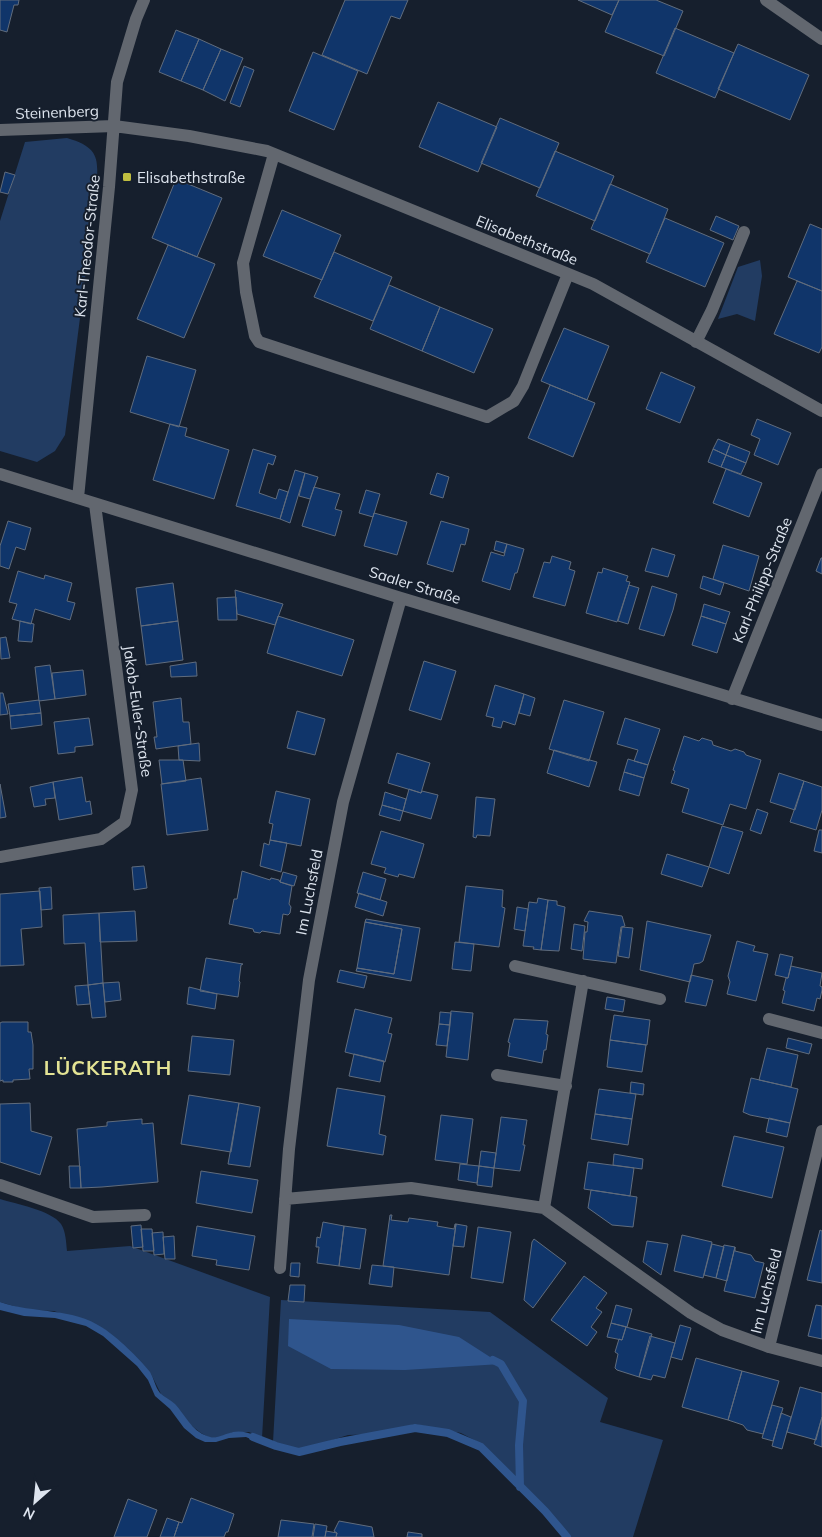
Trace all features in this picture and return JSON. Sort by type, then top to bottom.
[{"type":"street","name":"Karl-Theodor-Straße","points":[[78,498],[117,82],[136,19],[144,0]]},
{"type":"street","points":[[766,0],[822,39]]},
{"type":"street","name":"Steinenberg","points":[[0,130],[114,126]]},
{"type":"street","name":"Elisabethstraße","points":[[114,126],[188,136],[267,151],[593,284],[822,411]]},
{"type":"street","points":[[274,154],[243,263],[246,292],[255,336],[259,342],[487,417],[514,401],[523,386],[568,274]]},
{"type":"street","points":[[696,342],[712,310],[744,232]]},
{"type":"street","name":"Saaler Straße","points":[[0,474],[822,725]]},
{"type":"street","name":"Karl-Philipp-Straße","points":[[732,698],[822,474]]},
{"type":"street","name":"Jakob-Euler-Straße","points":[[0,856],[101,838],[125,822],[132,790],[95,504]]},
{"type":"street","name":"Im Luchsfeld","points":[[280,1268],[289,1149],[310,970],[343,802],[401,598]]},
{"type":"street","points":[[515,966],[660,999]]},
{"type":"street","points":[[544,1208],[584,981]]},
{"type":"street","points":[[769,1020],[822,1032]]},
{"type":"street","points":[[497,1075],[566,1086]]},
{"type":"street","name":"Im Luchsfeld","points":[[285,1199],[410,1188],[544,1208],[691,1313],[722,1330],[769,1347],[822,1132]]},
{"type":"street","points":[[0,1185],[93,1217],[144,1215]]},
{"type":"street","points":[[769,1347],[822,1361]]},
{"type":"shaded area","points":[[67,138],[87,146],[92,151],[97,164],[96,193],[65,435],[55,451],[37,462],[0,451],[0,221],[25,142]]},
{"type":"shaded area","points":[[760,260],[762,276],[755,321],[737,314],[718,319],[738,267]]},
{"type":"shaded area","points":[[0,1199],[42,1211],[56,1219],[64,1230],[67,1251],[130,1246],[270,1297],[262,1438],[249,1432],[233,1432],[219,1438],[208,1437],[188,1423],[174,1404],[161,1394],[151,1374],[104,1329],[54,1311],[27,1310],[0,1302]]},
{"type":"shaded area","points":[[281,1300],[490,1312],[608,1398],[600,1422],[663,1440],[633,1537],[567,1537],[539,1501],[520,1482],[476,1441],[461,1433],[414,1424],[398,1430],[377,1434],[348,1435],[301,1450],[273,1442]]},
{"type":"shaded area","points":[[0,1302],[13,1306],[66,1314],[91,1321],[109,1332],[134,1354],[150,1372],[160,1393],[175,1404],[189,1422],[201,1433],[214,1437],[233,1432],[244,1432],[262,1438],[262,1444],[246,1437],[229,1438],[216,1442],[205,1442],[196,1438],[184,1428],[170,1409],[155,1396],[148,1380],[137,1366],[103,1336],[86,1326],[55,1318],[24,1316],[0,1310]]},
{"type":"shaded area","points":[[289,1319],[399,1325],[459,1337],[501,1364],[405,1370],[331,1369],[288,1346]]},
{"type":"building","points":[[0,0],[19,0],[18,5],[14,5],[7,32],[0,30]]},
{"type":"building","points":[[345,0],[408,0],[400,19],[391,16],[367,74],[322,55]]},
{"type":"building","points":[[578,0],[619,0],[612,15]]},
{"type":"building","points":[[619,0],[656,0],[683,11],[664,56],[605,32]]},
{"type":"building","points":[[675,28],[734,53],[715,98],[656,73]]},
{"type":"building","points":[[176,30],[199,39],[181,81],[159,72]]},
{"type":"building","points":[[199,39],[221,49],[203,90],[181,81]]},
{"type":"building","points":[[738,44],[809,75],[790,120],[718,89]]},
{"type":"building","points":[[221,49],[243,58],[225,101],[203,90]]},
{"type":"building","points":[[313,52],[358,71],[334,130],[289,111]]},
{"type":"building","points":[[244,66],[254,70],[240,107],[230,103]]},
{"type":"building","points":[[438,102],[497,127],[478,172],[419,147]]},
{"type":"building","points":[[500,118],[559,143],[540,188],[481,163]]},
{"type":"building","points":[[555,151],[614,176],[595,221],[536,196]]},
{"type":"building","points":[[5,172],[15,175],[8,194],[0,192]]},
{"type":"building","points":[[176,179],[222,198],[197,257],[152,238]]},
{"type":"building","points":[[610,184],[668,209],[650,254],[591,229]]},
{"type":"building","points":[[282,210],[341,235],[322,280],[263,256]]},
{"type":"building","points":[[716,216],[739,226],[733,240],[710,230]]},
{"type":"building","points":[[665,218],[724,243],[705,287],[646,262]]},
{"type":"building","points":[[810,224],[822,229],[822,291],[788,277]]},
{"type":"building","points":[[168,245],[215,264],[184,338],[137,319]]},
{"type":"building","points":[[334,252],[392,277],[373,321],[314,297]]},
{"type":"building","points":[[797,281],[822,291],[822,347],[819,353],[774,334]]},
{"type":"building","points":[[389,285],[440,307],[422,351],[370,329]]},
{"type":"building","points":[[440,307],[493,329],[474,373],[422,351]]},
{"type":"building","points":[[564,328],[609,346],[587,400],[541,381]]},
{"type":"building","points":[[147,356],[196,370],[179,427],[130,412]]},
{"type":"building","points":[[661,372],[695,387],[680,423],[646,409]]},
{"type":"building","points":[[550,385],[595,403],[573,457],[528,438]]},
{"type":"building","points":[[757,419],[791,433],[778,465],[754,455],[760,439],[751,435]]},
{"type":"building","points":[[170,424],[187,428],[185,436],[229,450],[214,499],[153,480]]},
{"type":"building","points":[[718,439],[730,444],[726,455],[713,449]]},
{"type":"building","points":[[730,444],[750,452],[746,463],[726,455]]},
{"type":"building","points":[[253,449],[276,456],[273,465],[268,463],[259,493],[276,499],[279,489],[288,492],[280,519],[236,506]]},
{"type":"building","points":[[713,449],[726,455],[721,467],[708,462]]},
{"type":"building","points":[[726,455],[746,463],[741,474],[721,467]]},
{"type":"building","points":[[726,469],[762,483],[749,517],[713,503]]},
{"type":"building","points":[[295,470],[305,473],[290,523],[280,519]]},
{"type":"building","points":[[305,473],[318,477],[310,499],[299,496]]},
{"type":"building","points":[[437,473],[449,477],[443,498],[430,494]]},
{"type":"building","points":[[314,487],[340,494],[335,509],[342,511],[335,536],[302,526]]},
{"type":"building","points":[[366,490],[380,494],[373,517],[359,513]]},
{"type":"building","points":[[374,513],[407,522],[397,555],[364,546]]},
{"type":"building","points":[[8,521],[31,528],[25,550],[16,547],[9,569],[0,566],[0,546]]},
{"type":"building","points":[[441,521],[469,529],[465,545],[461,544],[453,572],[427,564]]},
{"type":"building","points":[[496,541],[507,544],[504,553],[494,550]]},
{"type":"building","points":[[507,544],[524,549],[510,590],[482,581],[491,552],[504,556]]},
{"type":"building","points":[[723,545],[759,556],[749,591],[713,579]]},
{"type":"building","points":[[652,548],[675,555],[668,577],[645,571]]},
{"type":"building","points":[[552,556],[571,562],[569,569],[575,571],[565,606],[533,597],[544,562],[550,563]]},
{"type":"building","points":[[822,558],[822,574],[816,571]]},
{"type":"building","points":[[603,568],[628,576],[626,581],[630,582],[617,622],[586,613],[598,572],[602,573]]},
{"type":"building","points":[[18,571],[44,579],[45,575],[72,583],[67,601],[75,603],[70,620],[35,609],[31,624],[12,619],[17,604],[9,602]]},
{"type":"building","points":[[703,576],[724,583],[720,595],[700,588]]},
{"type":"building","points":[[173,583],[178,621],[141,626],[136,588]]},
{"type":"building","points":[[629,585],[639,588],[628,624],[618,621]]},
{"type":"building","points":[[652,586],[677,594],[664,636],[639,629]]},
{"type":"building","points":[[235,590],[283,604],[275,625],[237,614]]},
{"type":"building","points":[[236,597],[237,620],[218,620],[217,598]]},
{"type":"building","points":[[704,604],[730,612],[726,624],[701,616]]},
{"type":"building","points":[[278,616],[354,640],[342,676],[267,653]]},
{"type":"building","points":[[701,616],[726,624],[717,653],[692,645]]},
{"type":"building","points":[[20,621],[34,624],[32,642],[18,641]]},
{"type":"building","points":[[178,621],[183,660],[146,665],[141,626]]},
{"type":"building","points":[[6,637],[10,658],[1,659],[0,638]]},
{"type":"building","points":[[424,661],[456,671],[441,720],[409,710]]},
{"type":"building","points":[[196,662],[197,676],[171,677],[170,666]]},
{"type":"building","points":[[50,665],[55,699],[39,701],[35,667]]},
{"type":"building","points":[[83,670],[86,695],[55,699],[52,673]]},
{"type":"building","points":[[495,685],[524,694],[515,725],[503,721],[501,728],[492,726],[494,718],[486,716]]},
{"type":"building","points":[[0,693],[3,693],[8,714],[0,715]]},
{"type":"building","points":[[524,694],[535,698],[530,716],[519,713]]},
{"type":"building","points":[[181,698],[183,722],[189,722],[191,744],[156,749],[154,737],[157,737],[153,702]]},
{"type":"building","points":[[39,700],[41,713],[10,716],[8,704]]},
{"type":"building","points":[[564,700],[604,712],[589,761],[549,749]]},
{"type":"building","points":[[297,711],[325,719],[315,755],[287,748]]},
{"type":"building","points":[[41,713],[42,725],[11,729],[10,716]]},
{"type":"building","points":[[89,718],[93,745],[75,747],[75,752],[58,754],[54,722]]},
{"type":"building","points":[[625,718],[660,729],[648,765],[634,761],[638,750],[617,744]]},
{"type":"building","points":[[684,736],[699,741],[702,738],[712,741],[713,745],[731,751],[735,749],[761,760],[746,809],[730,804],[723,825],[682,812],[689,789],[671,783],[675,771],[673,770]]},
{"type":"building","points":[[199,743],[200,761],[179,760],[178,746]]},
{"type":"building","points":[[554,750],[597,762],[589,787],[547,773]]},
{"type":"building","points":[[397,753],[430,763],[421,793],[388,783]]},
{"type":"building","points":[[628,759],[648,765],[644,778],[624,772]]},
{"type":"building","points":[[159,760],[183,760],[186,781],[162,784]]},
{"type":"building","points":[[624,772],[644,778],[639,796],[619,790]]},
{"type":"building","points":[[779,773],[804,781],[795,810],[770,802]]},
{"type":"building","points":[[82,777],[86,802],[90,801],[92,814],[59,820],[53,782]]},
{"type":"building","points":[[201,778],[208,830],[167,835],[161,784]]},
{"type":"building","points":[[804,781],[822,787],[822,810],[816,830],[790,822]]},
{"type":"building","points":[[53,782],[55,798],[45,799],[46,805],[34,807],[30,787]]},
{"type":"building","points":[[0,784],[6,817],[0,818]]},
{"type":"building","points":[[409,789],[438,795],[431,819],[403,811]]},
{"type":"building","points":[[276,791],[310,799],[301,846],[270,840],[273,824],[269,823]]},
{"type":"building","points":[[385,792],[406,799],[403,811],[382,805]]},
{"type":"building","points":[[476,797],[495,799],[490,836],[477,835],[476,838],[473,837]]},
{"type":"building","points":[[382,805],[403,811],[400,821],[379,815]]},
{"type":"building","points":[[757,809],[768,813],[761,834],[750,830]]},
{"type":"building","points":[[722,826],[743,832],[729,874],[709,867]]},
{"type":"building","points":[[819,830],[822,830],[822,853],[814,851]]},
{"type":"building","points":[[381,831],[424,844],[414,878],[399,874],[398,877],[384,873],[386,868],[371,864]]},
{"type":"building","points":[[270,840],[287,843],[281,872],[260,866],[264,843],[269,845]]},
{"type":"building","points":[[667,854],[709,867],[702,887],[661,874]]},
{"type":"building","points":[[144,866],[147,888],[134,890],[132,867]]},
{"type":"building","points":[[242,871],[270,880],[271,878],[279,880],[292,886],[289,904],[291,907],[290,913],[288,915],[283,914],[280,934],[262,931],[260,933],[254,932],[253,929],[229,924],[234,899],[237,899]]},
{"type":"building","points":[[283,872],[297,876],[294,886],[280,882]]},
{"type":"building","points":[[363,872],[386,879],[380,900],[357,893]]},
{"type":"building","points":[[466,886],[503,890],[502,907],[505,908],[499,947],[459,942]]},
{"type":"building","points":[[51,887],[52,909],[41,910],[39,888]]},
{"type":"building","points":[[40,891],[42,927],[21,929],[24,965],[0,966],[0,894]]},
{"type":"building","points":[[359,893],[387,902],[383,916],[355,907]]},
{"type":"building","points":[[538,898],[548,900],[541,950],[523,946],[529,902],[537,903]]},
{"type":"building","points":[[548,900],[557,901],[557,905],[565,907],[559,951],[541,950]]},
{"type":"building","points":[[517,907],[528,909],[525,931],[514,929]]},
{"type":"building","points":[[135,911],[137,941],[100,942],[99,913]]},
{"type":"building","points":[[589,911],[622,916],[625,926],[621,927],[616,963],[583,959],[585,932],[587,932],[588,922],[584,921]]},
{"type":"building","points":[[99,913],[103,983],[88,985],[85,943],[64,944],[63,915]]},
{"type":"building","points":[[366,919],[420,928],[411,981],[356,971],[357,968],[394,974],[402,929],[365,922]]},
{"type":"building","points":[[647,921],[711,935],[703,961],[694,964],[690,982],[640,970]]},
{"type":"building","points":[[365,922],[402,929],[394,974],[357,968]]},
{"type":"building","points":[[574,924],[585,926],[582,951],[571,949]]},
{"type":"building","points":[[622,927],[633,928],[629,958],[618,956]]},
{"type":"building","points":[[737,941],[755,946],[753,951],[768,954],[756,1001],[727,994],[730,982],[728,976]]},
{"type":"building","points":[[455,942],[474,944],[471,971],[452,969]]},
{"type":"building","points":[[780,954],[793,957],[788,978],[775,975]]},
{"type":"building","points":[[206,958],[243,964],[241,965],[238,997],[200,991]]},
{"type":"building","points":[[791,966],[822,973],[820,986],[822,990],[820,999],[817,998],[814,1011],[782,1003],[785,991],[783,990]]},
{"type":"building","points":[[340,970],[367,976],[364,988],[337,982]]},
{"type":"building","points":[[691,975],[713,980],[706,1006],[685,1002]]},
{"type":"building","points":[[119,982],[121,1000],[105,1002],[103,983]]},
{"type":"building","points":[[103,983],[106,1017],[92,1018],[88,985]]},
{"type":"building","points":[[88,985],[90,1004],[77,1005],[75,986]]},
{"type":"building","points":[[189,987],[217,994],[215,1009],[187,1004]]},
{"type":"building","points":[[607,997],[625,1000],[623,1012],[605,1009]]},
{"type":"building","points":[[355,1009],[392,1018],[388,1033],[392,1034],[385,1062],[345,1052]]},
{"type":"building","points":[[451,1011],[473,1013],[468,1060],[446,1057]]},
{"type":"building","points":[[440,1012],[451,1013],[450,1025],[439,1024]]},
{"type":"building","points":[[614,1015],[650,1020],[647,1045],[610,1040]]},
{"type":"building","points":[[514,1019],[548,1021],[546,1050],[544,1050],[542,1063],[508,1056],[510,1043],[508,1042]]},
{"type":"building","points":[[28,1022],[28,1032],[31,1032],[33,1045],[33,1069],[29,1069],[30,1079],[13,1080],[13,1082],[0,1081],[0,1023]]},
{"type":"building","points":[[439,1024],[450,1025],[447,1046],[436,1045]]},
{"type":"building","points":[[192,1036],[234,1040],[230,1075],[188,1071]]},
{"type":"building","points":[[788,1038],[812,1044],[809,1054],[786,1048]]},
{"type":"building","points":[[610,1040],[646,1045],[642,1072],[607,1067]]},
{"type":"building","points":[[767,1048],[798,1055],[791,1087],[759,1080]]},
{"type":"building","points":[[354,1054],[384,1061],[380,1082],[349,1076]]},
{"type":"building","points":[[751,1078],[798,1089],[790,1123],[743,1112]]},
{"type":"building","points":[[631,1082],[644,1084],[643,1095],[630,1093]]},
{"type":"building","points":[[337,1088],[385,1096],[379,1134],[386,1136],[383,1155],[327,1146]]},
{"type":"building","points":[[599,1089],[636,1094],[632,1119],[595,1114]]},
{"type":"building","points":[[189,1095],[239,1103],[231,1152],[181,1144]]},
{"type":"building","points":[[30,1103],[31,1131],[52,1137],[40,1175],[0,1162],[0,1104]]},
{"type":"building","points":[[239,1103],[260,1107],[250,1167],[228,1164]]},
{"type":"building","points":[[595,1114],[632,1119],[628,1145],[591,1139]]},
{"type":"building","points":[[441,1115],[473,1119],[467,1164],[435,1160]]},
{"type":"building","points":[[501,1117],[527,1120],[520,1171],[494,1168]]},
{"type":"building","points":[[769,1118],[790,1123],[787,1137],[766,1132]]},
{"type":"building","points":[[142,1119],[142,1124],[153,1123],[158,1182],[81,1188],[77,1129],[107,1126],[107,1122]]},
{"type":"building","points":[[734,1136],[784,1147],[772,1198],[722,1186]]},
{"type":"building","points":[[481,1151],[496,1153],[494,1168],[479,1166]]},
{"type":"building","points":[[614,1154],[643,1159],[642,1169],[613,1165]]},
{"type":"building","points":[[588,1162],[634,1168],[630,1196],[584,1189]]},
{"type":"building","points":[[460,1164],[479,1166],[477,1183],[458,1180]]},
{"type":"building","points":[[69,1166],[80,1166],[81,1188],[70,1188]]},
{"type":"building","points":[[479,1166],[494,1168],[492,1187],[477,1185]]},
{"type":"building","points":[[201,1171],[258,1180],[252,1213],[196,1203]]},
{"type":"building","points":[[591,1190],[637,1197],[633,1227],[612,1225],[588,1208]]},
{"type":"building","points":[[390,1215],[392,1215],[391,1220],[408,1222],[409,1218],[438,1222],[437,1226],[454,1229],[456,1224],[449,1275],[383,1266]]},
{"type":"building","points":[[323,1222],[344,1226],[339,1266],[317,1263],[319,1247],[316,1247],[317,1237],[320,1238]]},
{"type":"building","points":[[456,1224],[467,1226],[464,1247],[453,1246]]},
{"type":"building","points":[[141,1225],[143,1247],[133,1248],[131,1226]]},
{"type":"building","points":[[197,1226],[255,1236],[249,1270],[216,1265],[217,1260],[192,1256]]},
{"type":"building","points":[[344,1226],[366,1229],[360,1269],[339,1266]]},
{"type":"building","points":[[478,1227],[511,1232],[503,1283],[471,1278]]},
{"type":"building","points":[[141,1229],[152,1229],[154,1251],[143,1251]]},
{"type":"building","points":[[820,1230],[822,1231],[822,1283],[807,1280]]},
{"type":"building","points":[[163,1232],[164,1254],[154,1255],[152,1233]]},
{"type":"building","points":[[682,1235],[712,1242],[703,1278],[674,1271]]},
{"type":"building","points":[[174,1236],[175,1259],[165,1259],[163,1237]]},
{"type":"building","points":[[534,1239],[566,1263],[533,1308],[524,1300]]},
{"type":"building","points":[[647,1241],[668,1244],[661,1275],[643,1262]]},
{"type":"building","points":[[712,1244],[724,1247],[716,1278],[704,1275]]},
{"type":"building","points":[[724,1245],[735,1247],[727,1281],[716,1278]]},
{"type":"building","points":[[735,1247],[735,1251],[751,1255],[755,1261],[764,1263],[755,1298],[724,1291]]},
{"type":"building","points":[[291,1263],[300,1263],[299,1277],[290,1276]]},
{"type":"building","points":[[372,1265],[394,1267],[392,1287],[369,1284]]},
{"type":"building","points":[[584,1276],[607,1293],[596,1308],[602,1312],[591,1327],[597,1332],[587,1346],[551,1320]]},
{"type":"building","points":[[290,1285],[305,1285],[304,1302],[288,1301]]},
{"type":"building","points":[[616,1305],[632,1309],[627,1327],[611,1323]]},
{"type":"building","points":[[816,1305],[822,1306],[822,1339],[808,1336]]},
{"type":"building","points":[[611,1323],[626,1327],[622,1340],[607,1337]]},
{"type":"building","points":[[680,1325],[691,1328],[682,1360],[671,1357]]},
{"type":"building","points":[[626,1327],[652,1334],[639,1377],[615,1368],[618,1354],[615,1352],[619,1339],[622,1340]]},
{"type":"building","points":[[650,1336],[675,1343],[665,1378],[653,1375],[651,1380],[639,1377]]},
{"type":"building","points":[[696,1358],[742,1371],[728,1420],[682,1407]]},
{"type":"building","points":[[742,1371],[779,1381],[763,1434],[747,1430],[743,1425],[728,1420]]},
{"type":"building","points":[[800,1387],[822,1393],[822,1417],[816,1440],[787,1432]]},
{"type":"building","points":[[772,1405],[783,1408],[773,1441],[762,1438]]},
{"type":"building","points":[[781,1413],[791,1417],[782,1449],[772,1446]]},
{"type":"building","points":[[822,1417],[822,1447],[814,1444]]},
{"type":"building","points":[[191,1498],[234,1514],[228,1532],[226,1532],[224,1537],[174,1537],[179,1522],[182,1523]]},
{"type":"building","points":[[128,1499],[157,1510],[147,1537],[114,1537]]},
{"type":"building","points":[[167,1518],[179,1522],[174,1537],[160,1537]]},
{"type":"building","points":[[281,1520],[314,1524],[312,1537],[278,1537]]},
{"type":"building","points":[[339,1521],[372,1527],[374,1537],[336,1537],[337,1533],[334,1531]]},
{"type":"building","points":[[315,1524],[327,1526],[325,1537],[313,1537]]},
{"type":"building","points":[[326,1531],[337,1533],[336,1537],[325,1537]]},
{"type":"building","points":[[408,1532],[422,1534],[422,1537],[407,1537]]},
{"type":"waterway","points":[[493,1360],[501,1364],[523,1401],[519,1445],[520,1487]]},
{"type":"waterway","points":[[253,1437],[299,1452],[415,1428],[448,1433],[481,1447],[545,1511],[567,1537]]},
{"type":"place","name":"Elisabethstraße","points":[[127,177]]},
{"type":"district","name":"LÜCKERATH","points":[[108,1067]]}]
